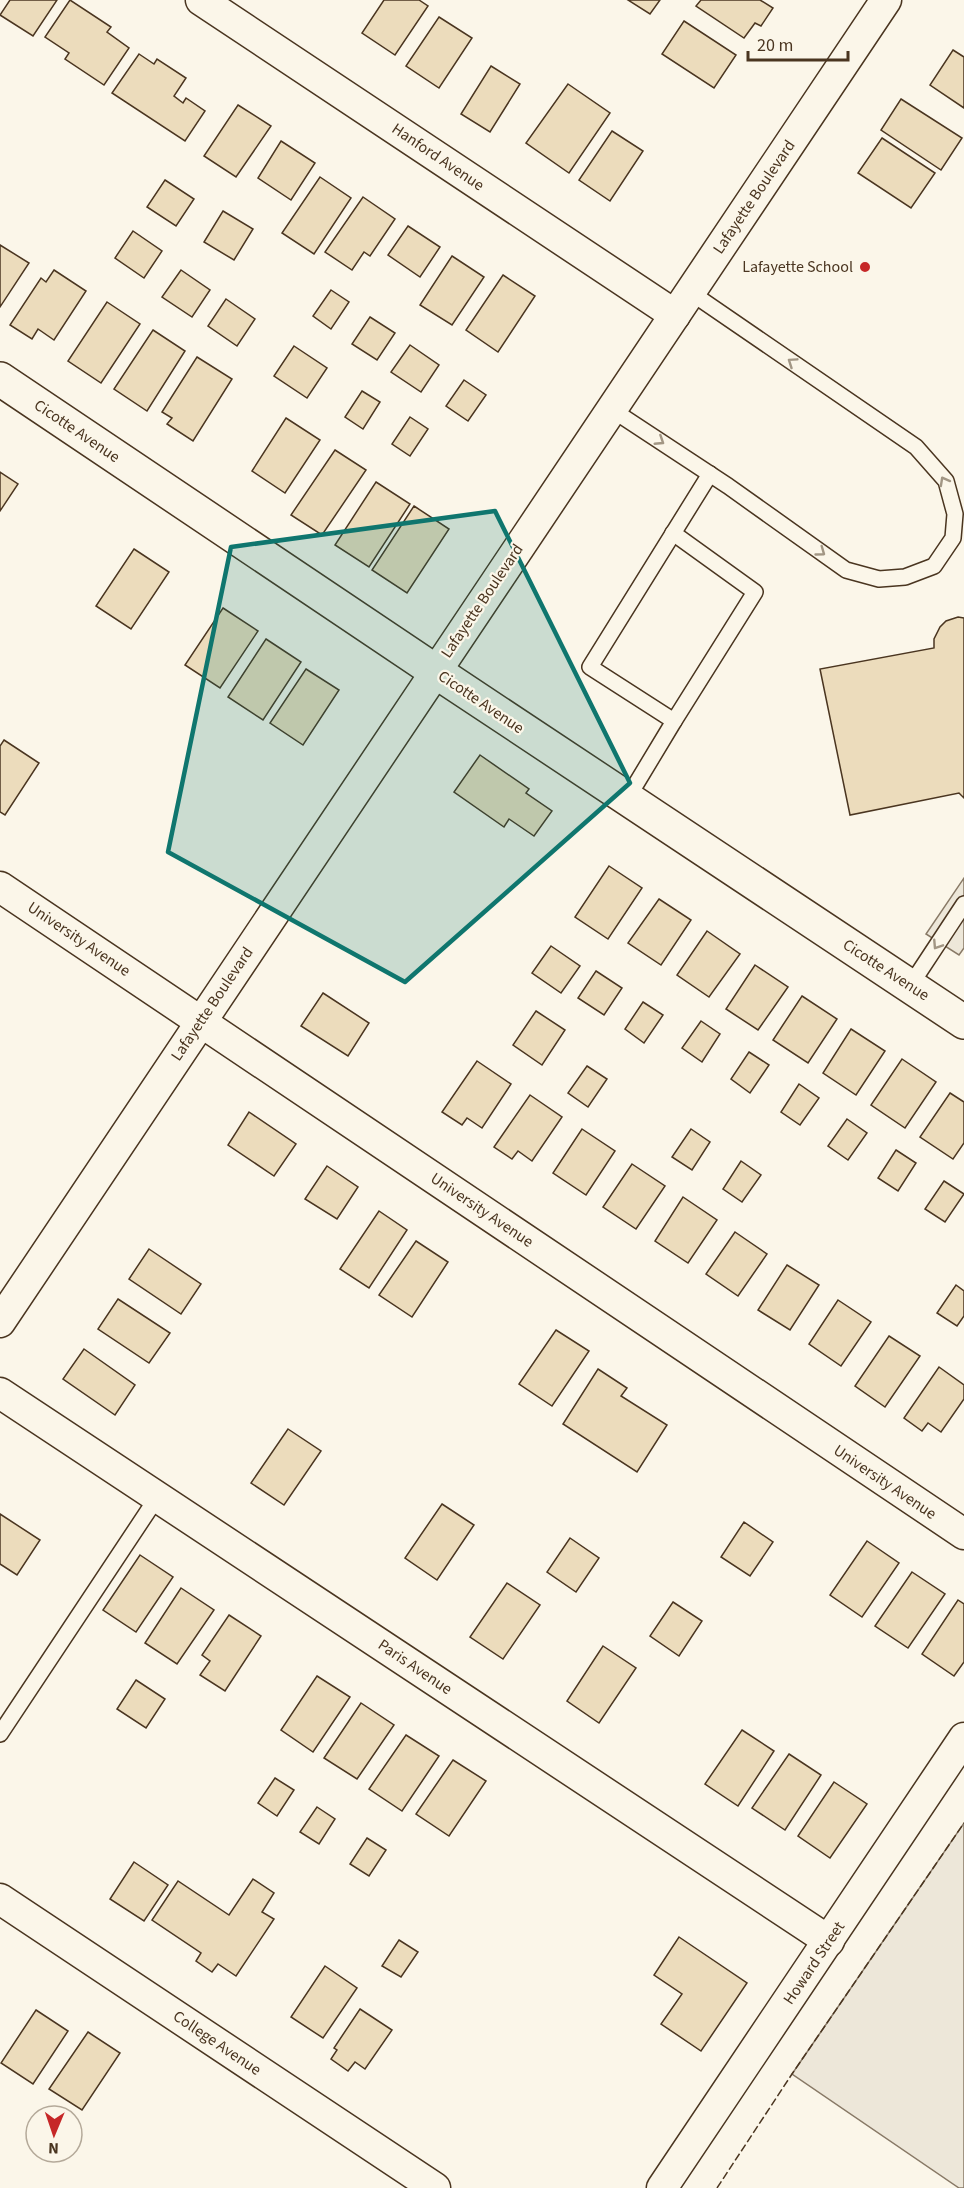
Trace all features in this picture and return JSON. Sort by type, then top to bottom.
[{"type":"street","name":"Hanford Avenue","points":[[201,0],[682,304]]},
{"type":"street","name":"Lafayette Boulevard","points":[[0,1322],[886,0]]},
{"type":"street","name":"Cicotte Avenue","points":[[0,379],[964,1022]]},
{"type":"street","name":"University Avenue","points":[[0,887],[964,1534]]},
{"type":"street","name":"Paris Avenue","points":[[0,1393],[828,1941]]},
{"type":"street","name":"Howard Street","points":[[662,2188],[964,1738]]},
{"type":"street","name":"College Avenue","points":[[0,1899],[435,2188]]},
{"type":"lane","points":[[611,409],[710,474],[846,570],[879,579],[905,577],[934,566],[953,538],[955,514],[946,481],[916,447],[682,304]]},
{"type":"lane","points":[[674,721],[590,667],[710,474]]},
{"type":"lane","points":[[627,799],[642,771],[755,592],[673,533]]},
{"type":"lane","points":[[910,986],[964,904]]},
{"type":"lane","points":[[0,1734],[158,1496]]},
{"type":"highlighted area","points":[[495,511],[630,783],[405,982],[168,852],[231,547]]},
{"type":"shaded area","points":[[964,878],[964,948],[959,955],[926,934]]},
{"type":"shaded area","points":[[964,1823],[964,2188],[959,2188],[792,2074]]},
{"type":"building","points":[[10,0],[57,0],[33,36],[0,15]]},
{"type":"building","points":[[70,0],[111,27],[107,32],[129,48],[104,85],[65,59],[69,53],[45,37]]},
{"type":"building","points":[[384,0],[419,0],[428,6],[395,55],[362,33]]},
{"type":"building","points":[[628,0],[660,0],[650,14]]},
{"type":"building","points":[[701,0],[760,0],[773,8],[761,26],[755,23],[744,38],[696,6]]},
{"type":"building","points":[[439,17],[472,38],[439,88],[406,66]]},
{"type":"building","points":[[684,21],[736,55],[714,88],[662,54]]},
{"type":"building","points":[[953,50],[964,57],[964,108],[930,85]]},
{"type":"building","points":[[139,54],[154,64],[157,59],[186,78],[174,96],[183,103],[186,98],[205,111],[185,141],[112,93]]},
{"type":"building","points":[[491,66],[520,84],[490,132],[461,114]]},
{"type":"building","points":[[568,84],[610,113],[569,173],[526,143]]},
{"type":"building","points":[[901,99],[962,138],[941,170],[881,130]]},
{"type":"building","points":[[238,105],[271,126],[236,177],[204,156]]},
{"type":"building","points":[[612,131],[643,151],[610,201],[579,180]]},
{"type":"building","points":[[882,138],[935,173],[911,208],[858,173]]},
{"type":"building","points":[[281,141],[315,163],[291,200],[258,178]]},
{"type":"building","points":[[320,177],[351,198],[314,254],[282,233]]},
{"type":"building","points":[[165,180],[194,199],[176,226],[147,207]]},
{"type":"building","points":[[363,197],[395,219],[370,256],[364,252],[352,270],[325,252]]},
{"type":"building","points":[[223,211],[253,229],[234,260],[204,242]]},
{"type":"building","points":[[408,226],[440,247],[420,277],[388,255]]},
{"type":"building","points":[[133,231],[162,251],[144,278],[115,258]]},
{"type":"building","points":[[0,245],[29,263],[0,307]]},
{"type":"building","points":[[452,256],[484,277],[452,325],[420,305]]},
{"type":"building","points":[[54,270],[86,291],[54,340],[38,329],[32,339],[10,325],[41,278],[46,282]]},
{"type":"building","points":[[181,270],[210,290],[192,317],[162,297]]},
{"type":"building","points":[[503,275],[535,296],[498,352],[466,330]]},
{"type":"building","points":[[331,290],[349,302],[331,329],[313,316]]},
{"type":"building","points":[[226,299],[255,319],[237,346],[208,326]]},
{"type":"building","points":[[107,302],[140,324],[101,383],[68,361]]},
{"type":"building","points":[[370,317],[395,333],[377,360],[352,344]]},
{"type":"building","points":[[153,330],[185,351],[147,411],[114,389]]},
{"type":"building","points":[[410,345],[439,365],[421,392],[391,372]]},
{"type":"building","points":[[294,346],[327,368],[307,398],[274,376]]},
{"type":"building","points":[[197,357],[232,379],[193,441],[167,424],[172,418],[162,412]]},
{"type":"building","points":[[464,380],[486,395],[468,421],[446,406]]},
{"type":"building","points":[[362,391],[380,402],[363,429],[345,417]]},
{"type":"building","points":[[410,417],[428,429],[410,456],[392,444]]},
{"type":"building","points":[[286,418],[320,440],[285,493],[252,471]]},
{"type":"building","points":[[335,450],[366,470],[322,535],[291,515]]},
{"type":"building","points":[[0,472],[18,484],[0,511]]},
{"type":"building","points":[[376,482],[410,504],[369,567],[335,545]]},
{"type":"building","points":[[414,506],[449,529],[407,593],[372,570]]},
{"type":"building","points":[[134,549],[169,572],[131,629],[96,606]]},
{"type":"building","points":[[223,608],[258,631],[220,688],[185,665]]},
{"type":"building","points":[[958,617],[964,618],[964,798],[959,793],[850,815],[820,669],[934,648],[934,639],[940,627],[946,621]]},
{"type":"building","points":[[266,639],[301,662],[263,720],[228,697]]},
{"type":"building","points":[[306,669],[339,690],[303,745],[270,723]]},
{"type":"building","points":[[4,740],[39,763],[5,815],[0,812],[0,746]]},
{"type":"building","points":[[480,755],[529,789],[526,793],[552,811],[534,836],[509,819],[504,827],[454,792]]},
{"type":"building","points":[[609,866],[642,888],[608,939],[575,917]]},
{"type":"building","points":[[659,899],[691,920],[661,965],[628,943]]},
{"type":"building","points":[[707,931],[740,954],[709,997],[677,975]]},
{"type":"building","points":[[551,946],[580,966],[561,993],[532,973]]},
{"type":"building","points":[[755,965],[788,987],[758,1030],[726,1009]]},
{"type":"building","points":[[596,971],[622,988],[604,1015],[578,998]]},
{"type":"building","points":[[323,993],[369,1023],[348,1056],[301,1026]]},
{"type":"building","points":[[802,996],[837,1019],[808,1063],[773,1040]]},
{"type":"building","points":[[643,1002],[663,1015],[644,1043],[625,1029]]},
{"type":"building","points":[[536,1011],[565,1030],[542,1065],[513,1045]]},
{"type":"building","points":[[701,1021],[720,1034],[702,1062],[682,1048]]},
{"type":"building","points":[[851,1029],[885,1051],[856,1095],[823,1073]]},
{"type":"building","points":[[749,1052],[769,1065],[750,1093],[731,1079]]},
{"type":"building","points":[[902,1059],[936,1082],[905,1128],[871,1105]]},
{"type":"building","points":[[477,1061],[511,1084],[482,1128],[467,1118],[462,1125],[442,1112]]},
{"type":"building","points":[[587,1066],[607,1079],[588,1107],[568,1093]]},
{"type":"building","points":[[799,1084],[819,1098],[800,1125],[781,1112]]},
{"type":"building","points":[[950,1093],[964,1102],[964,1143],[953,1159],[920,1137]]},
{"type":"building","points":[[530,1095],[562,1117],[532,1161],[518,1151],[512,1159],[494,1147]]},
{"type":"building","points":[[249,1112],[296,1144],[274,1176],[228,1145]]},
{"type":"building","points":[[847,1119],[867,1133],[848,1160],[828,1146]]},
{"type":"building","points":[[582,1129],[615,1151],[586,1195],[553,1173]]},
{"type":"building","points":[[691,1129],[710,1142],[692,1170],[672,1157]]},
{"type":"building","points":[[896,1150],[916,1163],[898,1191],[878,1178]]},
{"type":"building","points":[[741,1161],[761,1175],[742,1202],[723,1189]]},
{"type":"building","points":[[632,1164],[665,1186],[636,1229],[603,1207]]},
{"type":"building","points":[[327,1166],[358,1187],[337,1219],[305,1199]]},
{"type":"building","points":[[944,1181],[964,1194],[945,1222],[925,1209]]},
{"type":"building","points":[[683,1197],[717,1220],[688,1263],[655,1241]]},
{"type":"building","points":[[379,1211],[407,1230],[369,1288],[340,1269]]},
{"type":"building","points":[[735,1232],[767,1254],[738,1296],[706,1274]]},
{"type":"building","points":[[416,1241],[448,1262],[412,1317],[379,1295]]},
{"type":"building","points":[[149,1249],[201,1284],[181,1314],[129,1279]]},
{"type":"building","points":[[787,1265],[819,1285],[790,1330],[758,1310]]},
{"type":"building","points":[[956,1285],[964,1291],[964,1316],[957,1326],[937,1313]]},
{"type":"building","points":[[118,1299],[170,1333],[149,1363],[98,1329]]},
{"type":"building","points":[[838,1300],[871,1322],[841,1366],[809,1344]]},
{"type":"building","points":[[556,1330],[589,1351],[552,1406],[519,1384]]},
{"type":"building","points":[[889,1336],[920,1356],[885,1407],[855,1386]]},
{"type":"building","points":[[84,1349],[135,1385],[115,1415],[63,1379]]},
{"type":"building","points":[[939,1367],[964,1385],[964,1399],[941,1432],[928,1423],[922,1431],[904,1418]]},
{"type":"building","points":[[598,1369],[627,1388],[621,1396],[667,1425],[637,1472],[563,1424]]},
{"type":"building","points":[[288,1429],[321,1451],[284,1505],[251,1483]]},
{"type":"building","points":[[442,1504],[474,1525],[437,1580],[405,1558]]},
{"type":"building","points":[[0,1514],[40,1540],[17,1575],[0,1564]]},
{"type":"building","points":[[744,1522],[773,1542],[750,1576],[721,1557]]},
{"type":"building","points":[[570,1538],[599,1558],[576,1592],[547,1572]]},
{"type":"building","points":[[867,1541],[899,1563],[862,1617],[830,1595]]},
{"type":"building","points":[[140,1555],[173,1577],[136,1632],[103,1610]]},
{"type":"building","points":[[912,1572],[945,1594],[908,1648],[875,1626]]},
{"type":"building","points":[[507,1583],[540,1605],[503,1659],[470,1637]]},
{"type":"building","points":[[181,1588],[214,1610],[177,1664],[145,1643]]},
{"type":"building","points":[[958,1600],[964,1604],[964,1662],[954,1676],[922,1654]]},
{"type":"building","points":[[673,1602],[702,1621],[679,1656],[650,1636]]},
{"type":"building","points":[[229,1615],[261,1636],[225,1691],[200,1675],[210,1661],[202,1655]]},
{"type":"building","points":[[603,1646],[636,1668],[599,1723],[567,1701]]},
{"type":"building","points":[[317,1676],[350,1697],[313,1752],[281,1730]]},
{"type":"building","points":[[136,1680],[165,1699],[146,1728],[117,1709]]},
{"type":"building","points":[[361,1703],[394,1725],[357,1779],[324,1758]]},
{"type":"building","points":[[742,1730],[774,1751],[738,1806],[705,1784]]},
{"type":"building","points":[[406,1735],[439,1756],[402,1811],[369,1789]]},
{"type":"building","points":[[789,1754],[821,1775],[785,1830],[752,1808]]},
{"type":"building","points":[[453,1760],[486,1781],[449,1836],[416,1814]]},
{"type":"building","points":[[275,1778],[294,1790],[277,1816],[258,1803]]},
{"type":"building","points":[[834,1782],[867,1804],[830,1858],[798,1836]]},
{"type":"building","points":[[317,1807],[335,1819],[319,1844],[300,1832]]},
{"type":"building","points":[[367,1838],[386,1850],[369,1876],[350,1864]]},
{"type":"building","points":[[134,1862],[168,1885],[144,1921],[110,1899]]},
{"type":"building","points":[[253,1879],[274,1893],[262,1912],[274,1919],[236,1976],[218,1964],[212,1972],[196,1961],[201,1953],[152,1920],[178,1881],[229,1915]]},
{"type":"building","points":[[679,1937],[747,1983],[701,2051],[661,2024],[682,1994],[654,1975]]},
{"type":"building","points":[[399,1940],[418,1952],[401,1977],[382,1966]]},
{"type":"building","points":[[325,1966],[357,1988],[323,2038],[291,2017]]},
{"type":"building","points":[[360,2009],[392,2030],[365,2069],[355,2062],[348,2071],[331,2059],[337,2050],[334,2048]]},
{"type":"building","points":[[36,2010],[68,2031],[33,2084],[1,2063]]},
{"type":"building","points":[[88,2032],[120,2053],[84,2107],[84,2104],[73,2104],[49,2089]]},
{"type":"fence","points":[[717,2188],[964,1823]]},
{"type":"place","name":"Lafayette School","points":[[865,267]]}]
